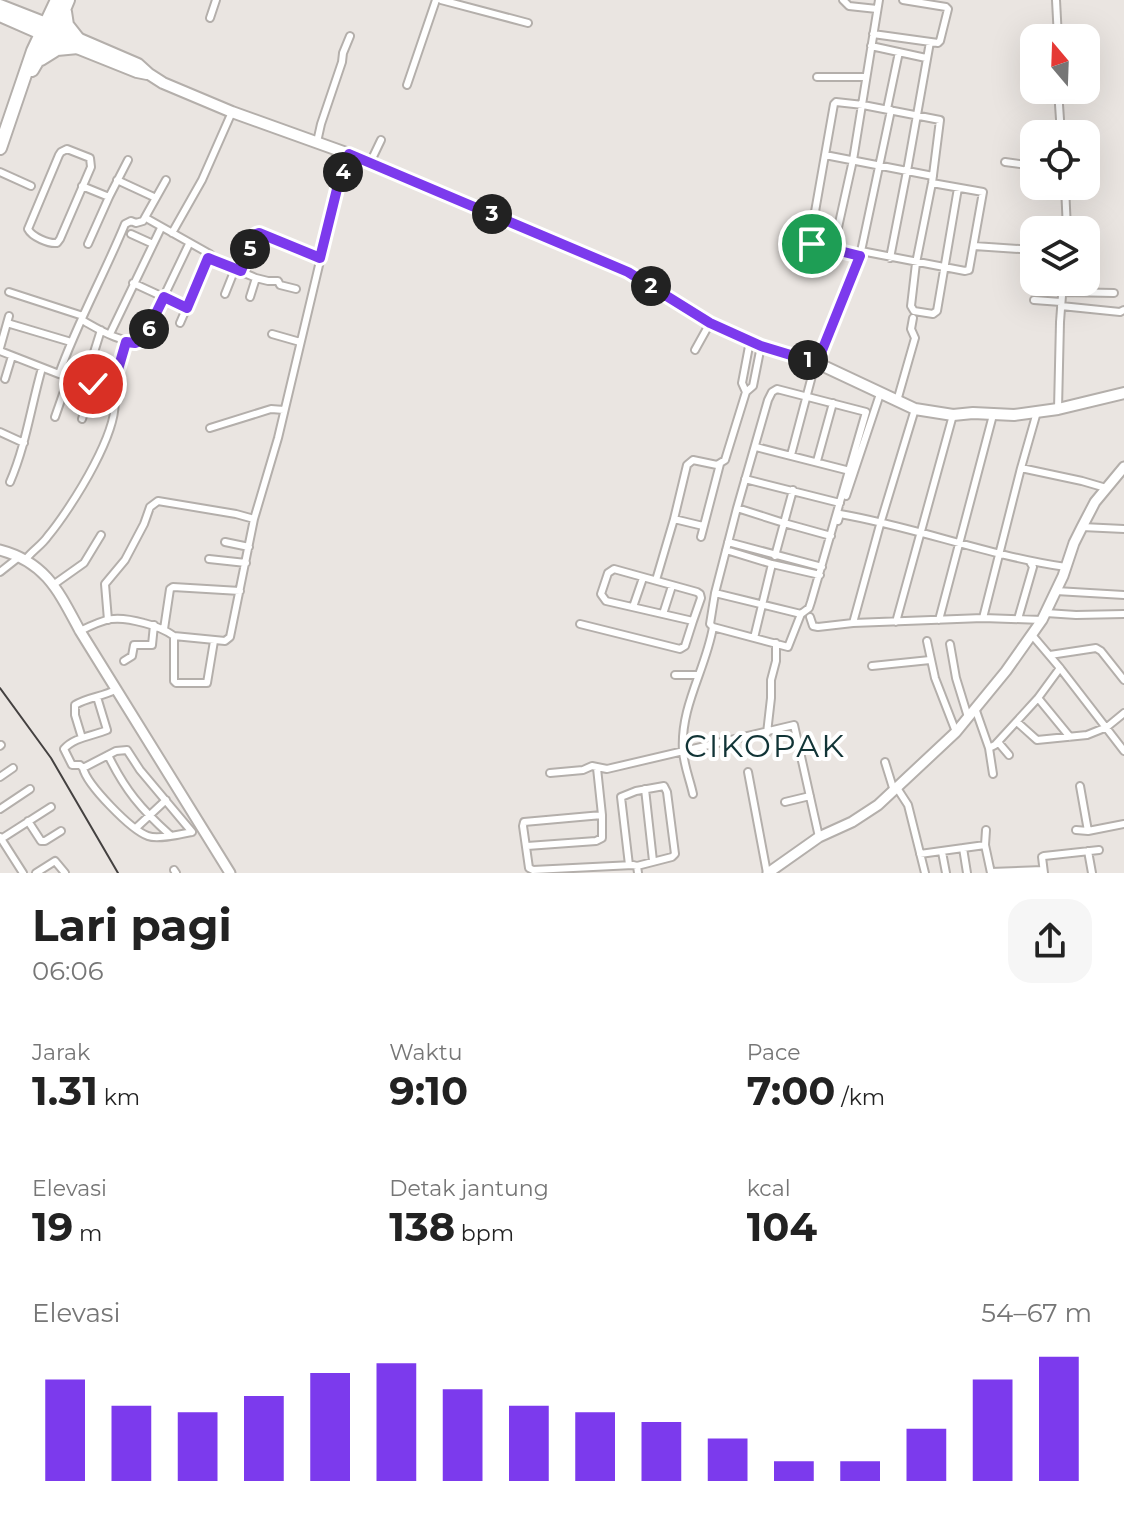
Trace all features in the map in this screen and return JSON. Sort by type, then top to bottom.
[{"type":"highway","points":[[0,15],[23,20],[62,1]]},
{"type":"highway","points":[[0,148],[22,86],[62,1]]},
{"type":"highway","points":[[35,56],[78,43],[65,23],[62,1]]},
{"type":"highway","points":[[0,6],[48,31]]},
{"type":"highway","points":[[23,20],[35,56]]},
{"type":"main road","points":[[48,31],[232,112],[349,154],[628,272],[710,323],[761,346],[817,363],[915,409],[953,415],[1014,415],[1058,409],[1124,393]]},
{"type":"street","points":[[210,18],[216,0]]},
{"type":"street","points":[[407,85],[438,0],[528,23]]},
{"type":"street","points":[[843,0],[849,6],[877,9]]},
{"type":"street","points":[[833,250],[853,160],[879,0]]},
{"type":"street","points":[[873,34],[940,41],[948,9],[903,0]]},
{"type":"street","points":[[1056,0],[1057,24]]},
{"type":"street","points":[[317,142],[350,36]]},
{"type":"street","points":[[890,258],[930,42]]},
{"type":"street","points":[[871,46],[926,58]]},
{"type":"street","points":[[791,455],[817,363],[860,254],[880,166],[899,52]]},
{"type":"street","points":[[817,77],[866,77]]},
{"type":"street","points":[[825,155],[907,171],[933,180],[958,188],[983,193],[969,270],[965,271],[943,267],[916,263],[890,258],[833,250],[812,244],[810,240],[825,155],[834,104],[840,101],[941,122],[933,180],[916,263],[911,306],[914,311],[933,314],[937,311],[943,267],[958,188]]},
{"type":"street","points":[[172,233],[202,180],[232,112]]},
{"type":"street","points":[[370,163],[381,140]]},
{"type":"street","points":[[64,150],[90,158],[91,167],[82,186],[57,243],[30,233],[28,229],[59,155],[64,150]]},
{"type":"street","points":[[80,631],[108,620],[123,618],[154,625],[174,636],[214,641],[225,641],[230,637],[254,519],[278,438],[338,185],[349,154]]},
{"type":"street","points":[[88,244],[128,160]]},
{"type":"street","points":[[1005,162],[1020,164]]},
{"type":"street","points":[[0,172],[31,186]]},
{"type":"street","points":[[117,180],[156,198]]},
{"type":"street","points":[[59,374],[125,224],[146,218],[166,180]]},
{"type":"street","points":[[82,186],[109,197]]},
{"type":"street","points":[[146,218],[189,244],[210,252],[180,323]]},
{"type":"street","points":[[110,334],[161,228]]},
{"type":"street","points":[[131,234],[153,244]]},
{"type":"street","points":[[225,294],[256,234],[320,258]]},
{"type":"street","points":[[9,292],[83,318],[101,330],[135,343],[143,340],[189,244]]},
{"type":"street","points":[[974,246],[1020,249]]},
{"type":"street","points":[[208,258],[256,278],[278,281],[280,285],[296,289]]},
{"type":"street","points":[[250,297],[256,278]]},
{"type":"street","points":[[133,283],[187,308]]},
{"type":"street","points":[[1100,293],[1114,293]]},
{"type":"street","points":[[1058,409],[1062,296]]},
{"type":"street","points":[[1034,300],[1120,312],[1124,310]]},
{"type":"street","points":[[897,401],[915,338],[911,329],[913,318]]},
{"type":"street","points":[[71,342],[8,320],[0,349],[42,368],[112,390]]},
{"type":"street","points":[[695,350],[710,323]]},
{"type":"street","points":[[85,381],[101,330]]},
{"type":"street","points":[[272,334],[300,342]]},
{"type":"street","points":[[746,392],[742,383],[750,340]]},
{"type":"street","points":[[0,572],[24,558],[45,540],[97,459],[113,417],[115,402],[112,390],[126,342]]},
{"type":"street","points":[[656,580],[689,462],[698,460],[717,465],[725,460],[746,392],[753,386],[761,346]]},
{"type":"street","points":[[5,379],[12,356]]},
{"type":"street","points":[[10,482],[24,443],[42,368]]},
{"type":"street","points":[[55,417],[69,377]]},
{"type":"street","points":[[82,419],[93,384]]},
{"type":"street","points":[[832,538],[866,412],[773,390],[737,508],[710,624],[788,647],[801,614],[809,608],[880,394]]},
{"type":"street","points":[[817,461],[833,403]]},
{"type":"street","points":[[210,428],[271,409],[284,410]]},
{"type":"street","points":[[853,623],[915,409]]},
{"type":"street","points":[[983,618],[1037,412]]},
{"type":"street","points":[[939,620],[993,414]]},
{"type":"street","points":[[896,622],[953,415]]},
{"type":"street","points":[[0,432],[24,443]]},
{"type":"street","points":[[756,447],[850,471]]},
{"type":"street","points":[[701,537],[720,464]]},
{"type":"street","points":[[748,772],[770,873],[819,837],[864,815],[956,732],[1033,634],[1056,591],[1074,543],[1095,502],[1124,467]]},
{"type":"street","points":[[1021,468],[1106,488]]},
{"type":"street","points":[[745,479],[840,503]]},
{"type":"street","points":[[775,556],[793,490]]},
{"type":"street","points":[[108,620],[105,584],[125,560],[153,503],[158,501],[197,507],[254,519]]},
{"type":"street","points":[[737,508],[832,538]]},
{"type":"street","points":[[840,514],[881,521],[1030,562],[1066,567]]},
{"type":"street","points":[[674,519],[703,526]]},
{"type":"street","points":[[1082,527],[1124,529]]},
{"type":"street","points":[[53,585],[84,563],[101,535]]},
{"type":"street","points":[[225,542],[249,547]]},
{"type":"street","points":[[727,546],[775,556],[821,571]]},
{"type":"street","points":[[727,546],[772,564],[821,571]]},
{"type":"street","points":[[0,550],[24,558],[60,593],[80,631],[230,873]]},
{"type":"street","points":[[209,559],[246,563]]},
{"type":"street","points":[[1018,619],[1033,567],[1030,562]]},
{"type":"street","points":[[754,638],[772,564]]},
{"type":"street","points":[[580,624],[680,649],[685,646],[701,598],[700,594],[614,569],[607,576],[601,594],[603,599],[693,621]]},
{"type":"street","points":[[633,607],[643,578]]},
{"type":"street","points":[[663,614],[672,586]]},
{"type":"street","points":[[164,629],[172,587],[240,591]]},
{"type":"street","points":[[1056,591],[1124,595]]},
{"type":"street","points":[[715,593],[801,614]]},
{"type":"street","points":[[810,617],[813,626],[818,627],[853,623],[1124,614]]},
{"type":"street","points":[[124,661],[132,656],[134,645],[152,645],[154,625]]},
{"type":"street","points":[[693,794],[683,750],[690,699],[713,627]]},
{"type":"street","points":[[1033,634],[1124,751]]},
{"type":"street","points":[[174,636],[176,683],[207,683],[214,641]]},
{"type":"street","points":[[927,641],[930,660],[956,732]]},
{"type":"street","points":[[767,733],[776,643]]},
{"type":"street","points":[[950,644],[956,678],[989,748],[993,774]]},
{"type":"street","points":[[1052,655],[1096,648],[1124,680]]},
{"type":"street","points":[[872,666],[930,660]]},
{"type":"street","points":[[989,748],[1017,722],[1060,668]]},
{"type":"street","points":[[675,675],[697,675]]},
{"type":"street","points":[[82,738],[75,705],[117,689]]},
{"type":"street","points":[[97,697],[107,730],[67,745],[64,749],[72,765],[80,765],[85,776],[107,800],[149,836],[205,831]]},
{"type":"street","points":[[1038,698],[1070,737]]},
{"type":"street","points":[[1017,722],[1037,740],[1087,735],[1107,727],[1124,713]]},
{"type":"street","points":[[550,773],[581,771],[592,766],[607,769],[794,725],[819,837]]},
{"type":"street","points":[[998,742],[1009,755]]},
{"type":"street","points":[[83,768],[116,751],[127,750],[192,832]]},
{"type":"street","points":[[108,755],[125,787],[148,816],[170,835]]},
{"type":"street","points":[[885,762],[895,789],[908,805],[925,873]]},
{"type":"street","points":[[0,777],[13,768]]},
{"type":"street","points":[[527,846],[596,841],[603,836],[597,768]]},
{"type":"street","points":[[602,815],[524,822],[526,856],[531,871],[635,868],[672,857],[676,851],[666,788],[661,786],[621,798],[635,868]]},
{"type":"street","points":[[1080,786],[1088,831]]},
{"type":"street","points":[[0,809],[30,789]]},
{"type":"street","points":[[645,789],[653,861]]},
{"type":"street","points":[[785,802],[810,796]]},
{"type":"street","points":[[136,828],[166,800]]},
{"type":"street","points":[[23,873],[4,850],[0,838],[51,807]]},
{"type":"street","points":[[28,821],[41,841],[61,831]]},
{"type":"street","points":[[1076,830],[1088,831],[1124,824]]},
{"type":"street","points":[[986,830],[985,845],[991,872],[1043,872],[1044,856],[1099,850]]},
{"type":"street","points":[[920,854],[985,845]]},
{"type":"street","points":[[963,848],[967,873]]},
{"type":"street","points":[[1088,851],[1092,873]]},
{"type":"street","points":[[942,852],[946,873]]},
{"type":"street","points":[[36,873],[55,861],[65,873]]},
{"type":"railway","points":[[0,688],[51,758],[118,873]]},
{"type":"district","name":"CIKOPAK","points":[[765,746]]},
{"type":"route","points":[[93,384],[112,390],[126,342],[143,340],[164,297],[187,308],[208,258],[241,271],[259,233],[320,258],[349,154],[628,272],[710,323],[761,346],[817,363],[860,256],[812,244]]}]
